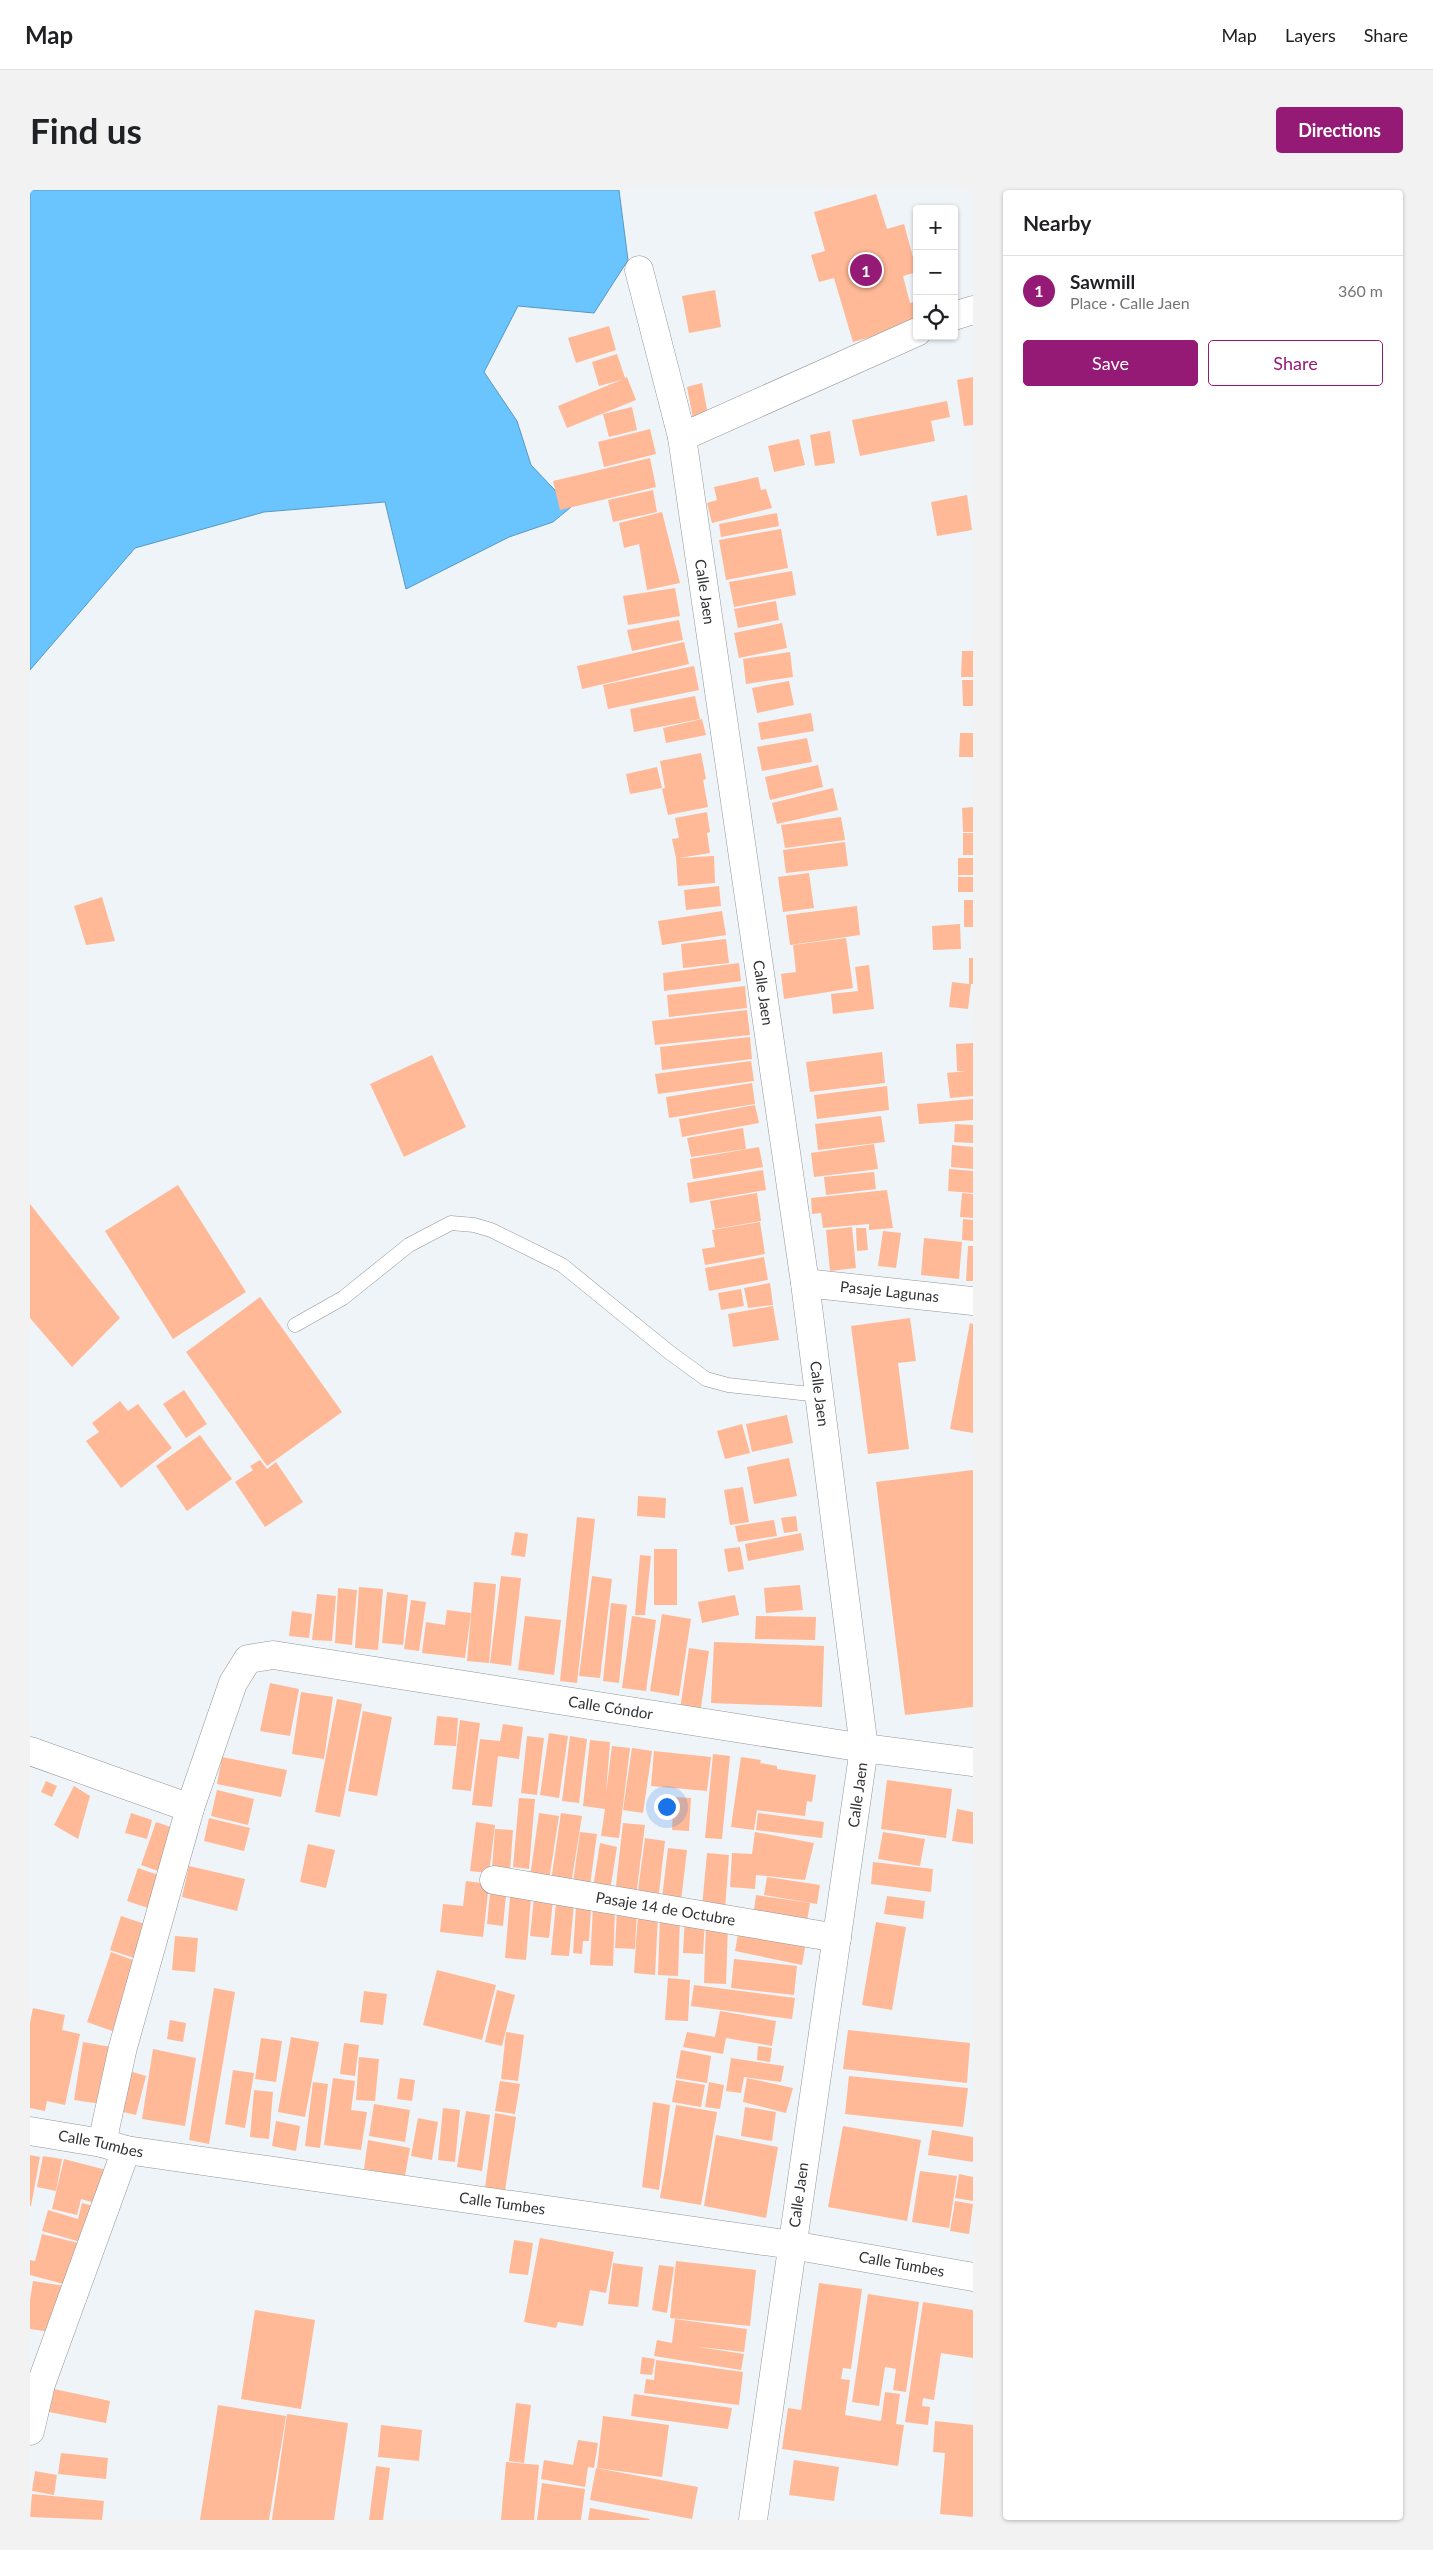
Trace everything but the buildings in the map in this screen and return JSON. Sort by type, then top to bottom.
[{"type":"street","name":"Calle Jaen","points":[[639,270],[682,437],[805,1283],[864,1748],[753,2520]]},
{"type":"street","points":[[958,315],[973,310]]},
{"type":"street","points":[[682,437],[913,334]]},
{"type":"street","name":"Pasaje Lagunas","points":[[805,1283],[973,1301]]},
{"type":"street","name":"Calle Cóndor","points":[[190,1808],[234,1683],[248,1659],[273,1655],[864,1748],[973,1762]]},
{"type":"street","points":[[30,1751],[190,1808],[123,2047],[114,2146],[36,2383],[30,2431]]},
{"type":"street","name":"Pasaje 14 de Octubre","points":[[494,1880],[837,1938]]},
{"type":"street","name":"Calle Tumbes","points":[[30,2131],[114,2146],[792,2245],[973,2277]]},
{"type":"lane","points":[[295,1325],[343,1298],[410,1245],[451,1223],[474,1225],[492,1230],[562,1265],[669,1352],[706,1379],[728,1385],[820,1395]]},
{"type":"water","points":[[30,190],[619,190],[628,260],[594,313],[518,306],[484,372],[517,421],[531,465],[571,507],[553,522],[509,537],[406,589],[385,502],[264,512],[135,548],[30,670]]},
{"type":"place","name":"Sawmill","points":[[866,270]]}]
